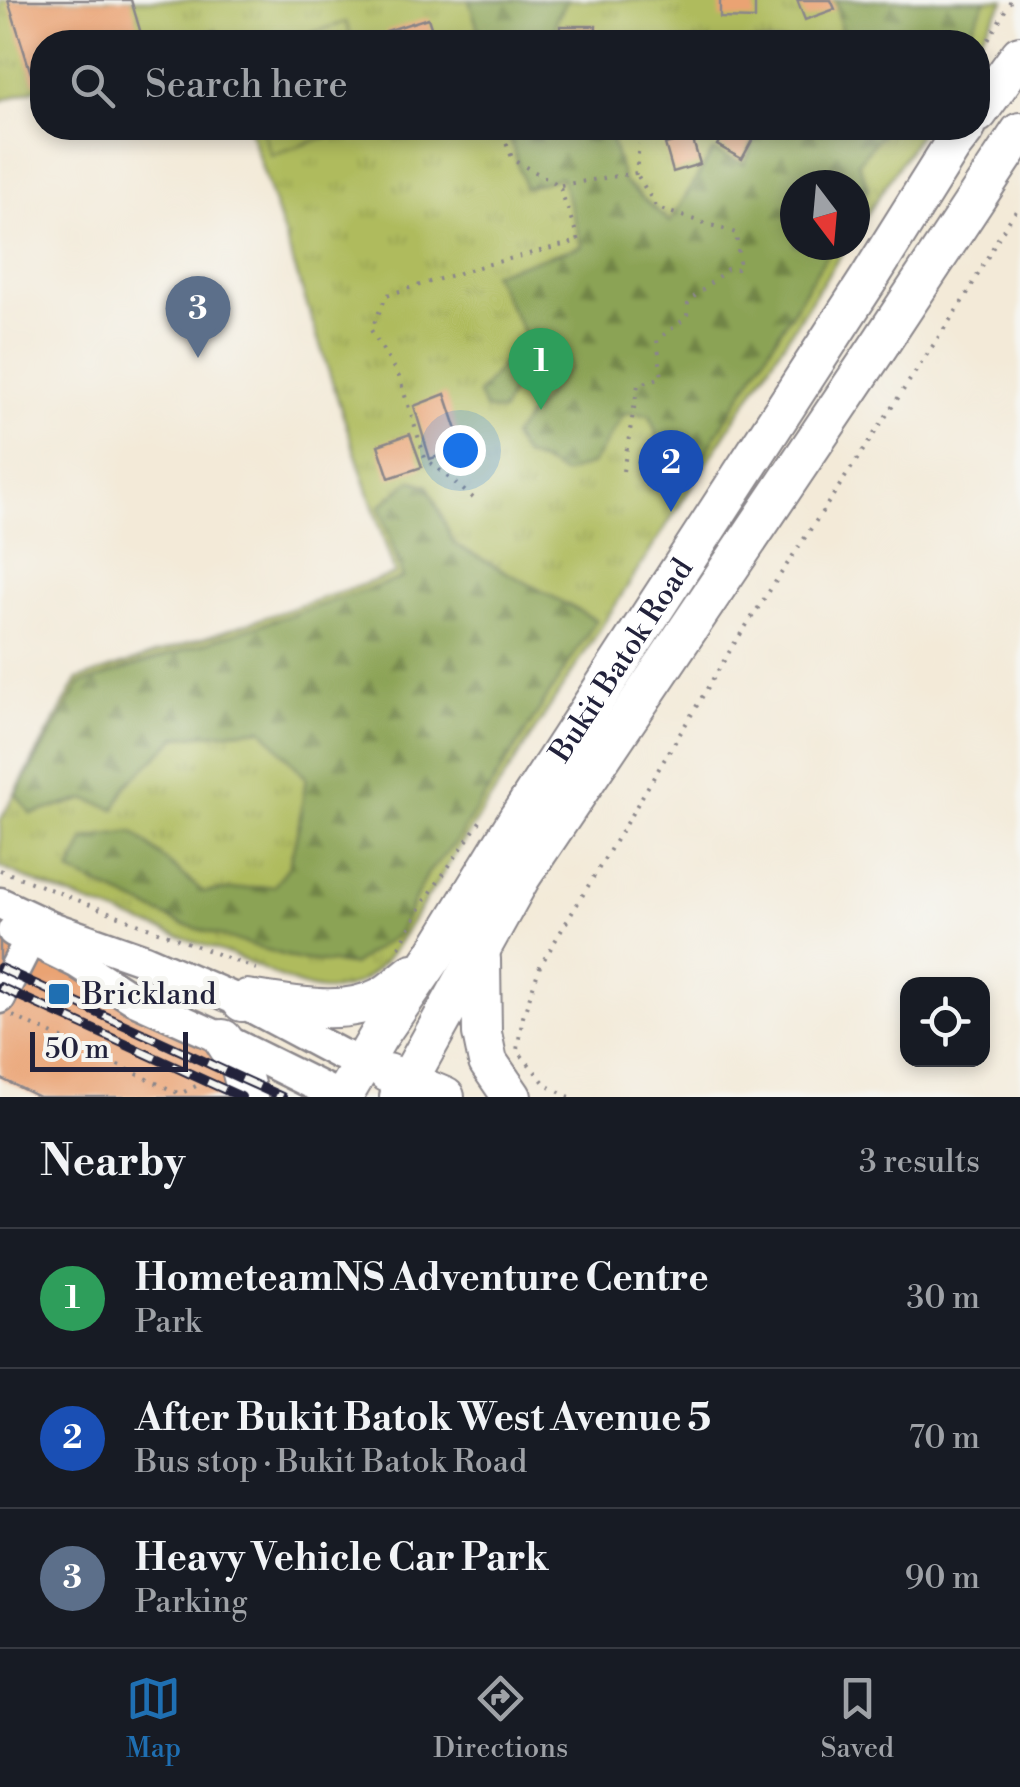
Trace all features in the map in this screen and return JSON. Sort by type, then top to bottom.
[{"type":"main road","points":[[990,96],[1020,55]]},
{"type":"main road","name":"Bukit Batok Road","points":[[403,1089],[521,877],[1020,132]]},
{"type":"main road","name":"Bukit Batok Road","points":[[341,1097],[957,140]]},
{"type":"main road","points":[[868,280],[886,288],[910,276],[987,182]]},
{"type":"main road","points":[[816,359],[853,340],[876,350]]},
{"type":"main road","points":[[481,951],[482,1033],[488,1062],[512,1097]]},
{"type":"main road","points":[[249,986],[247,999],[310,1007],[352,1006],[381,998],[434,956]]},
{"type":"main road","points":[[222,1039],[240,1065],[248,1097]]},
{"type":"main road","points":[[363,1064],[403,1089],[445,1097]]},
{"type":"street","points":[[0,903],[50,927],[145,960],[249,986],[340,1054],[363,1064]]},
{"type":"street","points":[[0,925],[76,962],[132,998],[341,1097]]},
{"type":"street","points":[[0,998],[30,939]]},
{"type":"path","points":[[990,37],[1011,0]]},
{"type":"path","points":[[473,498],[426,458],[399,376],[371,330],[387,296],[579,241],[558,186],[513,160],[505,140]]},
{"type":"path","points":[[623,471],[638,385],[662,377],[657,340],[687,317],[688,302],[727,268],[740,269],[736,233],[657,208],[636,172],[640,144]]},
{"type":"path","points":[[558,186],[636,172]]},
{"type":"path","points":[[570,1097],[547,1086],[517,1050],[540,966],[708,685],[966,296],[1020,206]]},
{"type":"path","points":[[393,957],[422,906],[485,813]]},
{"type":"path","points":[[0,870],[249,986]]},
{"type":"path","points":[[0,1010],[180,1094],[216,1076]]},
{"type":"green space","points":[[0,0],[1005,0],[985,30],[30,30],[30,91],[0,101]]},
{"type":"green space","points":[[469,0],[568,0],[556,21],[556,30],[478,30]]},
{"type":"green space","points":[[836,0],[986,0],[970,30],[841,30]]},
{"type":"green space","points":[[346,22],[349,30],[321,30]]},
{"type":"green space","points":[[253,140],[915,140],[870,210],[870,170],[780,170],[780,260],[837,260],[393,951],[363,980],[334,990],[312,988],[0,867],[0,821],[77,680],[395,574]]},
{"type":"green space","points":[[266,140],[317,140],[271,155]]},
{"type":"green space","points":[[511,140],[612,140],[624,182],[670,222],[713,151],[744,164],[755,140],[876,140],[858,163],[861,170],[780,170],[780,260],[824,260],[693,473],[663,473],[651,462],[660,445],[650,415],[625,413],[592,464],[563,474],[524,456],[512,436],[570,367],[565,354],[541,358],[516,381],[502,412],[485,409],[478,394],[526,337],[492,273],[582,246],[561,177],[525,188]]},
{"type":"green space","points":[[411,480],[428,486],[454,544],[596,620],[456,842],[428,873],[398,934],[352,965],[296,959],[182,924],[70,872],[85,839],[133,832],[203,892],[274,886],[289,866],[306,778],[262,729],[177,737],[127,785],[115,809],[86,799],[31,814],[16,794],[80,684],[403,578],[380,506]]},
{"type":"building","points":[[8,0],[131,0],[140,30],[30,30],[30,70]]},
{"type":"building","points":[[720,0],[755,0],[755,19],[720,18]]},
{"type":"building","points":[[797,0],[831,0],[835,9],[805,20]]},
{"type":"building","points":[[428,18],[432,30],[389,30]]},
{"type":"building","points":[[560,26],[596,26],[596,30],[560,30]]},
{"type":"building","points":[[693,140],[700,164],[673,172],[665,144]]},
{"type":"building","points":[[720,140],[752,140],[742,159],[717,145]]},
{"type":"building","points":[[445,394],[463,448],[430,459],[414,406]]},
{"type":"building","points":[[410,434],[422,467],[389,478],[378,445]]},
{"type":"building","name":"Brickland","points":[[0,937],[237,1051],[233,1097],[39,1097],[0,1078]]},
{"type":"railway","points":[[0,968],[282,1097]]},
{"type":"railway","points":[[0,987],[241,1097]]},
{"type":"place","name":"Heavy Vehicle Car Park","points":[[198,358]]},
{"type":"place","name":"HometeamNS Adventure Centre","points":[[541,410]]},
{"type":"place","name":"After Bukit Batok West Avenue 5","points":[[671,512]]},
{"type":"place","name":"Brickland","points":[[59,994]]}]
